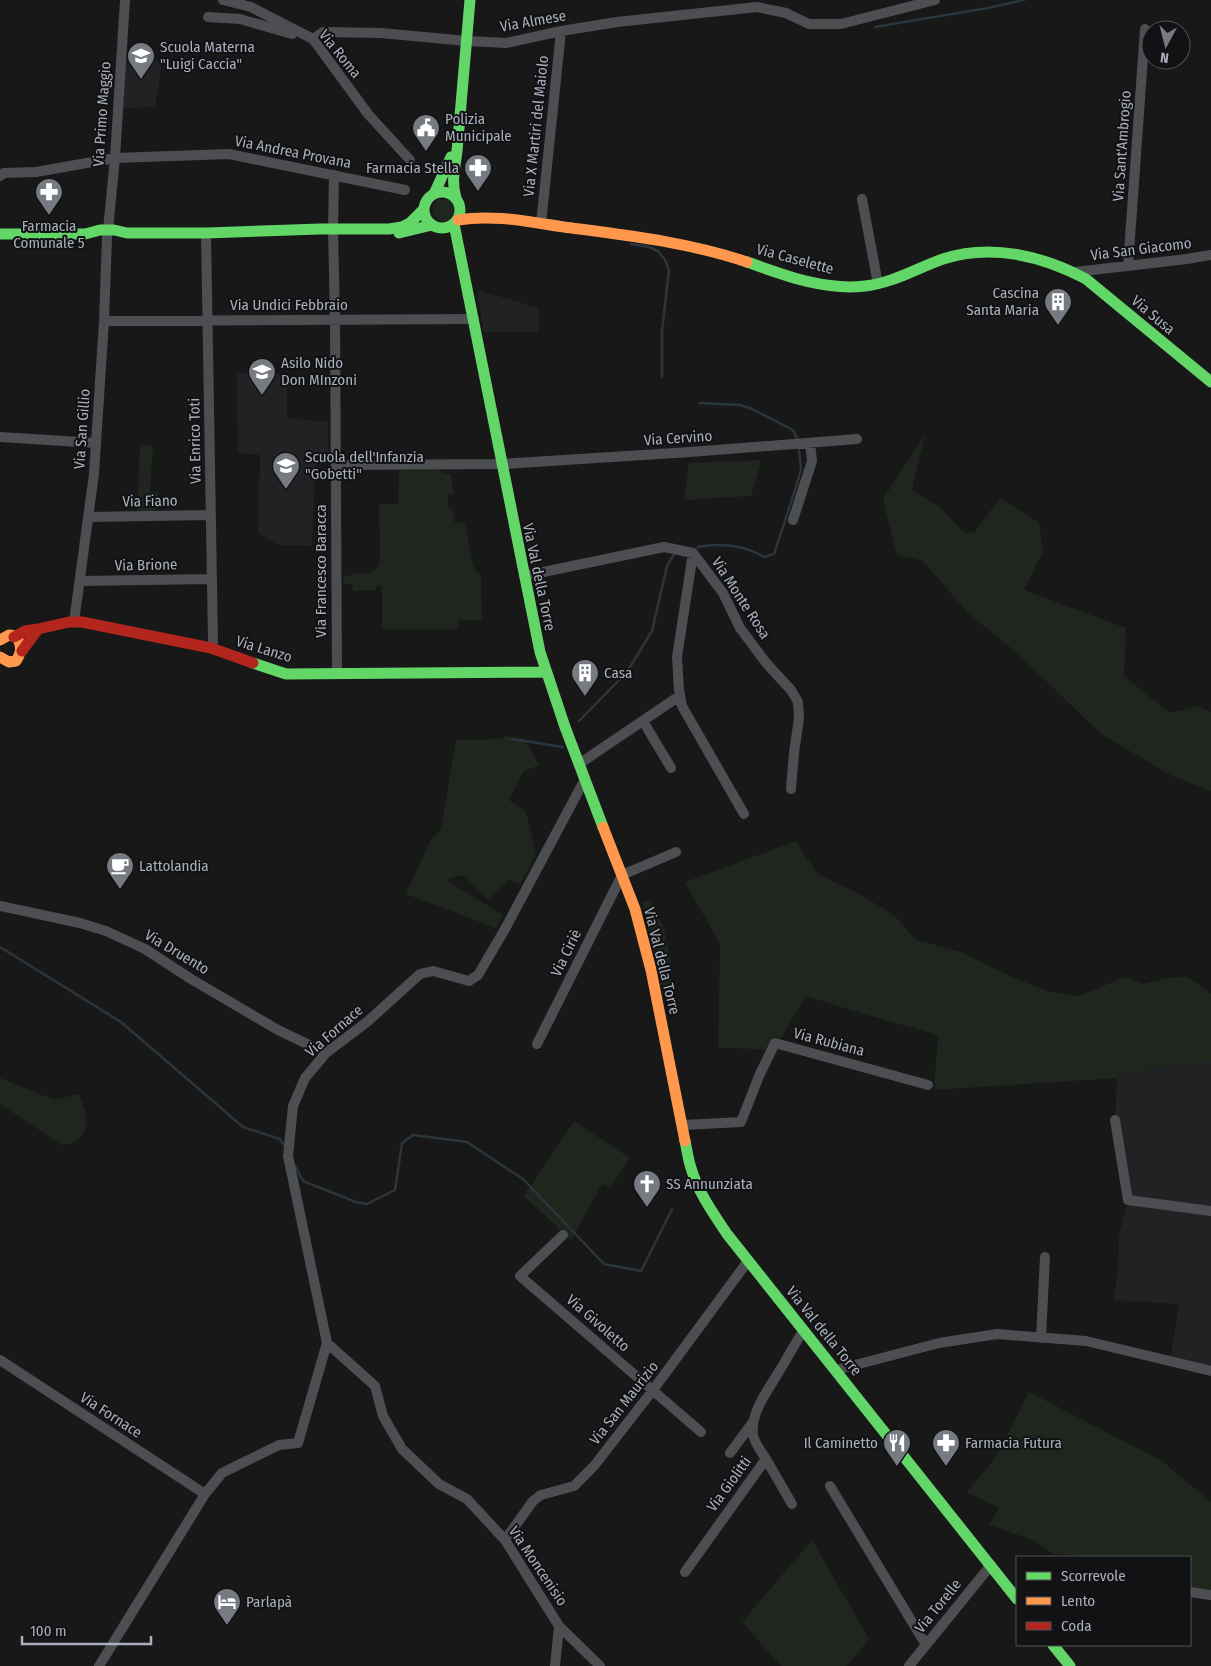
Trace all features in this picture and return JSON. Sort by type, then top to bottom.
[{"type":"street","name":"Via Primo Maggio","points":[[107,234],[115,158],[125,0]]},
{"type":"street","name":"Via Roma","points":[[223,0],[251,7],[313,40],[368,114],[410,160]]},
{"type":"street","points":[[0,234],[107,234],[114,237],[127,233],[285,231],[404,233],[432,225],[452,224],[460,214],[453,176],[458,152],[457,142],[470,0]]},
{"type":"street","name":"Via Almese","points":[[313,40],[323,32],[381,33],[506,43],[561,30],[626,20],[757,7],[786,13],[809,24],[841,24],[935,0]]},
{"type":"street","points":[[208,17],[240,19],[313,40]]},
{"type":"street","name":"Via X Martiri del Maiolo","points":[[541,224],[561,30]]},
{"type":"street","name":"Via Sant'Ambrogio","points":[[1128,266],[1142,70]]},
{"type":"street","points":[[333,232],[389,229],[402,227],[410,223],[424,209],[429,198],[434,194],[457,142]]},
{"type":"street","name":"Via Andrea Provana","points":[[0,176],[4,173],[36,172],[115,158],[229,154],[405,190]]},
{"type":"street","name":"Via Francesco Baracca","points":[[334,175],[337,674]]},
{"type":"street","points":[[434,194],[446,192],[457,200]]},
{"type":"street","points":[[862,199],[878,284]]},
{"type":"street","name":"Via Caselette","points":[[457,200],[502,218]]},
{"type":"street","points":[[424,209],[424,215],[432,225]]},
{"type":"street","name":"Via Caselette","points":[[452,224],[475,217],[502,218],[647,239],[704,250],[824,285],[854,287],[878,284],[946,258],[981,252],[1050,262],[1075,272]]},
{"type":"street","name":"Via Val della Torre","points":[[452,224],[474,319],[540,652],[579,764],[634,909],[650,970],[690,1161],[698,1186],[708,1206],[748,1261],[991,1565],[1014,1589]]},
{"type":"street","name":"Via Enrico Toti","points":[[206,233],[213,642],[211,648]]},
{"type":"street","name":"Via San Gillio","points":[[74,622],[94,474],[104,321],[107,234]]},
{"type":"street","name":"Via San Giacomo","points":[[1075,272],[1211,255]]},
{"type":"street","name":"Via Susa","points":[[1075,272],[1101,290],[1211,382]]},
{"type":"street","name":"Via Undici Febbraio","points":[[104,321],[474,319]]},
{"type":"street","points":[[0,437],[96,443]]},
{"type":"street","name":"Via Cervino","points":[[336,465],[502,464],[857,440]]},
{"type":"street","points":[[793,520],[812,462],[810,443]]},
{"type":"street","name":"Via Fiano","points":[[88,517],[211,515]]},
{"type":"street","name":"Via Monte Rosa","points":[[524,576],[664,547],[693,553],[723,593],[740,628],[791,690],[798,702],[799,718],[791,789]]},
{"type":"street","points":[[693,553],[677,657],[682,706],[744,814]]},
{"type":"street","name":"Via Brione","points":[[80,581],[212,579]]},
{"type":"street","name":"Via Lanzo","points":[[5,637],[65,622],[74,622],[211,648],[281,673],[546,672]]},
{"type":"street","points":[[3,661],[19,657],[38,629]]},
{"type":"street","points":[[5,637],[19,641],[22,650]]},
{"type":"street","points":[[579,764],[675,699]]},
{"type":"street","points":[[643,721],[671,768]]},
{"type":"street","name":"Via Fornace","points":[[99,1666],[205,1494],[222,1473],[279,1445],[298,1444],[327,1343],[288,1156],[294,1106],[305,1078],[326,1054],[367,1022],[420,974],[433,971],[469,981],[478,976],[585,779]]},
{"type":"street","points":[[622,875],[676,852]]},
{"type":"street","name":"Via Ciriè","points":[[537,1044],[622,875]]},
{"type":"street","name":"Via Druento","points":[[0,906],[80,923],[106,931],[145,949],[278,1030],[326,1054]]},
{"type":"street","name":"Via Rubiana","points":[[683,1125],[741,1122],[759,1076],[775,1043],[928,1085]]},
{"type":"street","points":[[1114,1120],[1128,1200],[1211,1212]]},
{"type":"street","name":"Via Givoletto","points":[[563,1236],[520,1276],[701,1432]]},
{"type":"street","points":[[1041,1338],[1045,1256]]},
{"type":"street","name":"Via San Maurizio","points":[[505,1540],[533,1502],[541,1496],[574,1486],[594,1466],[653,1390],[748,1261]]},
{"type":"street","name":"Via Giolitti","points":[[685,1572],[766,1459],[753,1434],[755,1420],[763,1398],[792,1346],[804,1330]]},
{"type":"street","points":[[836,1370],[939,1343],[997,1334],[1086,1341],[1211,1371]]},
{"type":"street","name":"Via Moncenisio","points":[[327,1343],[376,1386],[383,1416],[402,1449],[439,1484],[467,1499],[505,1540],[559,1626],[555,1666]]},
{"type":"street","name":"Via Fornace","points":[[0,1360],[205,1494]]},
{"type":"street","points":[[730,1453],[755,1420]]},
{"type":"street","points":[[766,1459],[792,1504]]},
{"type":"street","points":[[830,1486],[926,1645]]},
{"type":"street","name":"Via Torelle","points":[[909,1666],[991,1565]]},
{"type":"street","points":[[1191,1592],[1211,1595]]},
{"type":"street","points":[[559,1626],[600,1666]]},
{"type":"street","points":[[1054,1646],[1070,1666]]},
{"type":"shaded area","name":"Scuola Materna \"Luigi Caccia\"","points":[[123,57],[149,58],[149,62],[162,62],[155,107],[121,108]]},
{"type":"shaded area","points":[[443,199],[451,202],[454,210],[451,218],[443,221],[435,218],[432,210],[435,202]]},
{"type":"shaded area","points":[[477,290],[539,308],[539,332],[484,332]]},
{"type":"shaded area","points":[[237,373],[287,374],[287,418],[328,422],[329,462],[315,465],[312,546],[279,545],[258,533],[260,455],[238,453]]},
{"type":"shaded area","points":[[925,434],[912,490],[940,507],[963,532],[974,533],[1000,498],[1039,523],[1043,551],[1024,590],[1126,628],[1124,676],[1170,713],[1198,706],[1211,712],[1211,791],[1172,776],[1101,734],[1016,652],[969,614],[923,561],[897,555],[883,499]]},
{"type":"shaded area","points":[[140,445],[153,446],[150,491],[158,492],[156,511],[137,511]]},
{"type":"shaded area","points":[[760,460],[751,496],[684,500],[689,463]]},
{"type":"shaded area","points":[[399,470],[441,470],[442,474],[451,474],[454,494],[447,495],[449,509],[453,509],[455,523],[465,522],[473,566],[481,575],[482,620],[458,621],[458,629],[382,629],[382,586],[376,586],[376,590],[353,591],[352,584],[343,584],[344,576],[351,576],[351,573],[372,572],[380,562],[379,504],[398,504]]},
{"type":"shaded area","points":[[504,736],[525,739],[539,765],[523,772],[509,800],[526,812],[536,854],[520,884],[509,880],[488,900],[462,875],[446,880],[503,915],[496,928],[406,894],[430,841],[441,829],[456,740],[503,739]]},
{"type":"shaded area","points":[[797,841],[818,874],[863,896],[895,916],[916,940],[961,952],[1010,976],[1047,991],[1079,996],[1125,977],[1143,984],[1167,978],[1187,977],[1211,994],[1211,1061],[1123,1073],[1117,1078],[934,1090],[938,1035],[806,996],[781,1038],[773,1036],[766,1049],[718,1048],[720,944],[685,882]]},
{"type":"shaded area","points":[[650,900],[664,928],[671,963],[671,991],[663,993],[642,902]]},
{"type":"shaded area","points":[[1211,1061],[1211,1371],[1170,1361],[1179,1304],[1114,1300],[1119,1235],[1128,1200],[1115,1120],[1117,1078],[1123,1073]]},
{"type":"shaded area","points":[[0,1078],[54,1100],[78,1094],[85,1113],[86,1126],[84,1132],[74,1142],[62,1145],[0,1104]]},
{"type":"shaded area","points":[[574,1121],[630,1158],[610,1188],[602,1184],[572,1239],[524,1196]]},
{"type":"shaded area","points":[[1029,1392],[1162,1461],[1211,1502],[1211,1595],[1191,1592],[1191,1556],[1053,1554],[1033,1540],[989,1525],[999,1508],[967,1492],[996,1457]]},
{"type":"shaded area","points":[[812,1540],[869,1639],[847,1666],[781,1666],[742,1622]]},
{"type":"waterway","points":[[875,27],[1024,0]]},
{"type":"waterway","points":[[631,244],[649,247],[658,251],[665,260],[669,270],[662,331],[662,377]]},
{"type":"waterway","points":[[699,403],[740,405],[752,409],[793,430],[797,438]]},
{"type":"waterway","points":[[698,547],[732,546],[764,557],[774,554],[801,469],[799,450]]},
{"type":"waterway","points":[[579,721],[627,672],[652,631],[667,566],[675,553]]},
{"type":"waterway","points":[[512,739],[563,747]]},
{"type":"waterway","points":[[0,947],[121,1022],[243,1127],[280,1139],[283,1144]]},
{"type":"waterway","points":[[294,1164],[303,1181],[356,1202],[367,1204],[395,1190],[402,1143],[413,1135],[467,1142],[523,1179],[604,1264],[641,1271],[672,1209]]},
{"type":"traffic: fast","points":[[456,198],[454,175],[470,0]]},
{"type":"traffic: fast","points":[[434,194],[451,157]]},
{"type":"traffic: fast","points":[[442,192],[449,193],[455,197],[459,203],[460,210],[459,217],[455,223],[449,227],[442,228],[435,227],[429,223],[425,217],[424,210],[425,203],[429,197],[435,193],[442,192]]},
{"type":"traffic: fast","points":[[0,234],[85,234],[100,230],[114,230],[127,233],[206,233],[320,229],[389,229],[402,227],[410,223],[424,209]]},
{"type":"traffic: fast","points":[[454,224],[540,652],[565,727],[603,827]]},
{"type":"traffic: fast","points":[[399,233],[432,225]]},
{"type":"traffic: fast","points":[[747,262],[804,281],[850,287],[885,282],[943,259],[961,254],[998,252],[1035,258],[1086,279],[1211,382]]},
{"type":"traffic: fast","points":[[253,663],[286,674],[546,672]]},
{"type":"traffic: fast","points":[[685,1141],[694,1177],[706,1202],[727,1234],[1016,1598]]},
{"type":"traffic: fast","points":[[1054,1646],[1070,1666]]},
{"type":"traffic: slow","points":[[458,220],[471,218],[511,219],[633,236],[702,249],[747,262]]},
{"type":"traffic: slow","points":[[0,640],[9,635],[16,636],[21,649],[16,661],[9,662],[0,657]]},
{"type":"traffic: slow","points":[[603,827],[635,909],[651,970],[685,1141]]},
{"type":"traffic: jam","points":[[38,629],[69,622],[82,622],[211,648],[253,663]]},
{"type":"traffic: jam","points":[[14,637],[25,631],[38,629],[22,651]]},
{"type":"place","name":"Scuola Materna \"Luigi Caccia\"","points":[[141,80]]},
{"type":"place","name":"Polizia Municipale","points":[[426,152]]},
{"type":"place","name":"Farmacia Stella","points":[[478,192]]},
{"type":"place","name":"Farmacia Comunale 5","points":[[49,216]]},
{"type":"place","name":"Cascina Santa Maria","points":[[1058,326]]},
{"type":"place","name":"Asilo Nido Don MInzoni","points":[[262,396]]},
{"type":"place","name":"Scuola dell'Infanzia \"Gobetti\"","points":[[286,490]]},
{"type":"place","name":"Casa","points":[[585,697]]},
{"type":"place","name":"Lattolandia","points":[[120,890]]},
{"type":"place","name":"SS Annunziata","points":[[647,1208]]},
{"type":"place","name":"Il Caminetto","points":[[897,1467]]},
{"type":"place","name":"Farmacia Futura","points":[[946,1467]]},
{"type":"place","name":"Parlapà","points":[[227,1626]]}]
